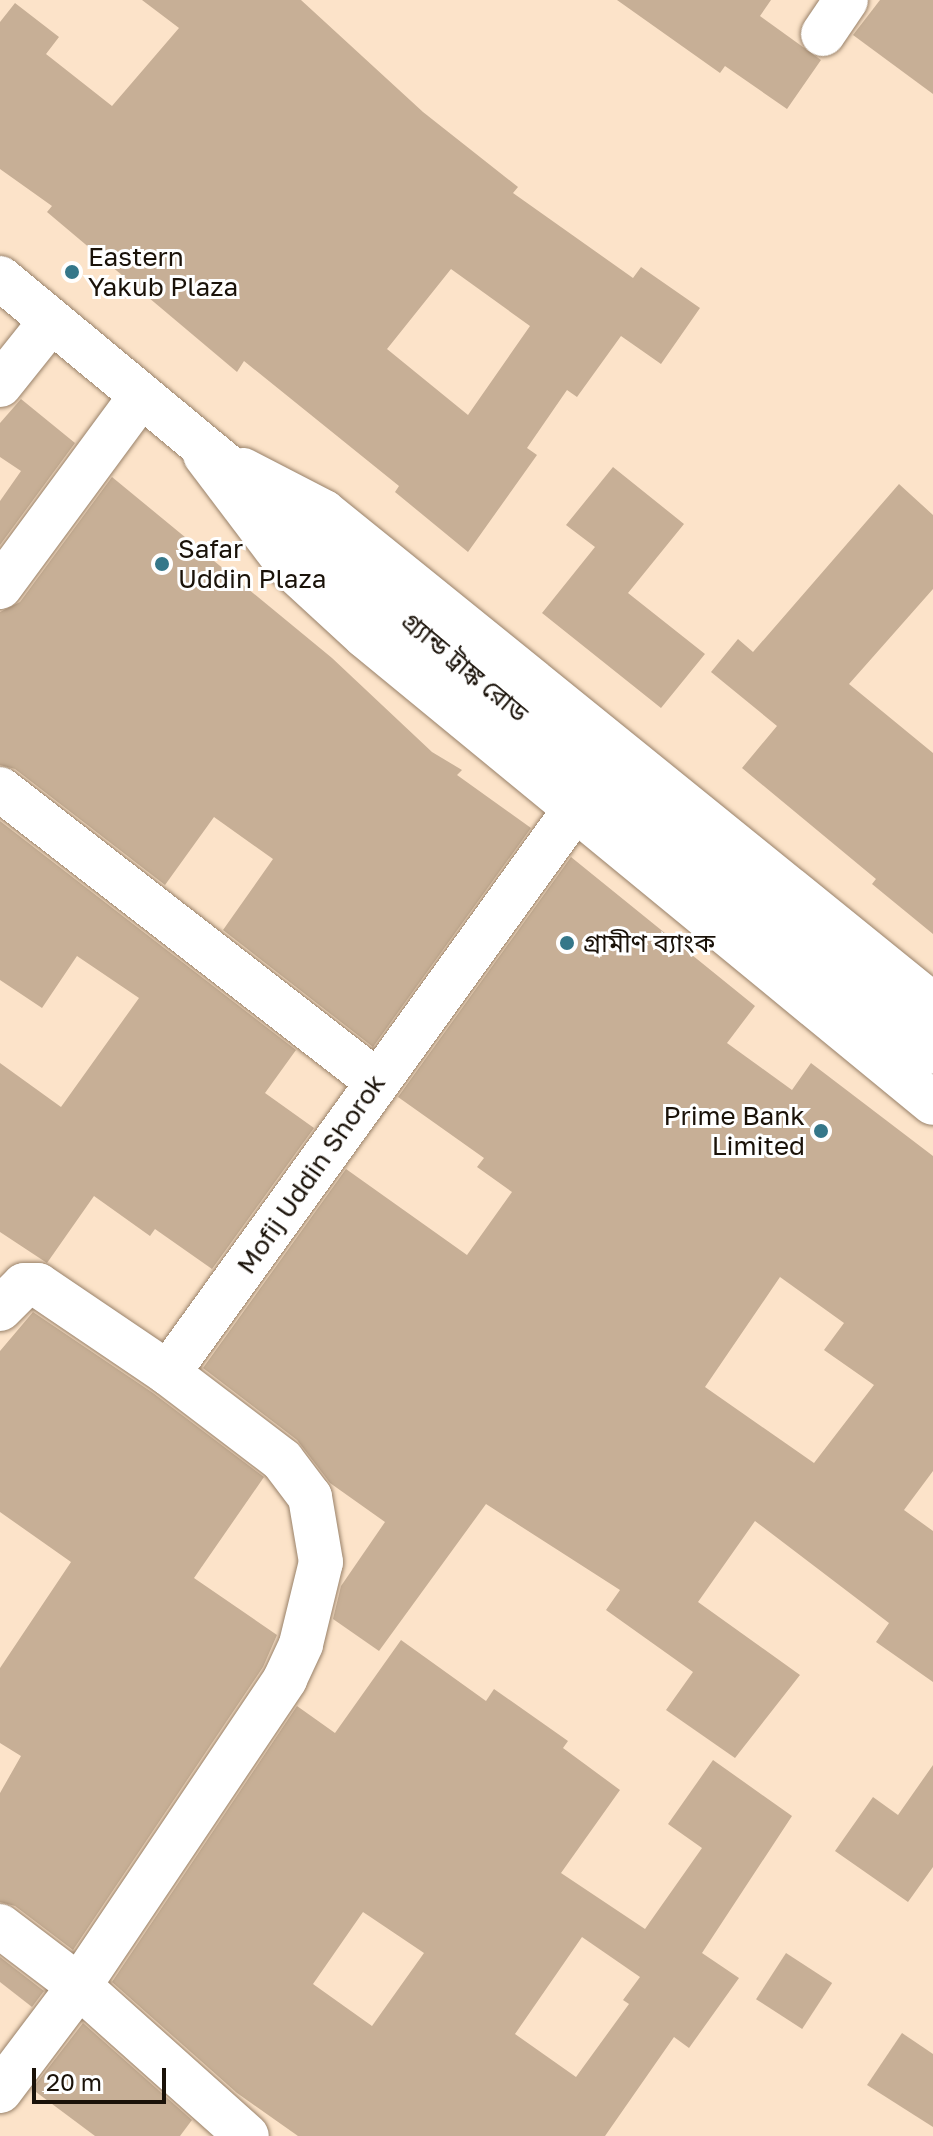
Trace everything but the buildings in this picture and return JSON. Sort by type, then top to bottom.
[{"type":"main road","name":"গ্র্যান্ড ট্রাঙ্ক রোড","points":[[0,278],[202,450],[933,1052]]},
{"type":"main road","points":[[0,385],[51,321]]},
{"type":"main road","points":[[0,587],[140,397]]},
{"type":"main road","points":[[202,450],[289,566],[365,636],[933,1103]]},
{"type":"main road","points":[[202,450],[324,512],[933,1005]]},
{"type":"main road","points":[[0,789],[376,1081]]},
{"type":"main road","name":"Mofij Uddin Shorok","points":[[168,1373],[575,809]]},
{"type":"main road","points":[[0,1309],[24,1285],[38,1285],[168,1373],[282,1460],[310,1497],[321,1562],[301,1644],[285,1679],[79,1986],[0,2091]]},
{"type":"main road","points":[[0,1926],[79,1986],[247,2136]]},
{"type":"place","name":"Eastern Yakub Plaza","points":[[72,272]]},
{"type":"place","name":"Safar Uddin Plaza","points":[[162,564]]},
{"type":"place","name":"গ্রামীণ ব্যাংক","points":[[567,943]]},
{"type":"place","name":"Prime Bank Limited","points":[[821,1131]]}]
